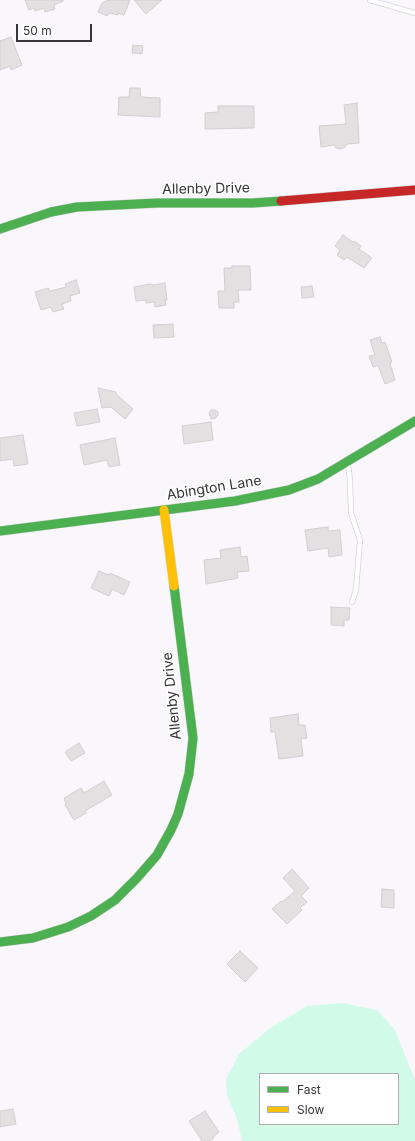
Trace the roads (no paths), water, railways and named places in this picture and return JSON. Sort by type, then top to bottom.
[{"type":"street","name":"Allenby Drive","points":[[0,229],[51,212],[77,207],[253,203],[415,190]]},
{"type":"street","name":"Abington Lane","points":[[0,531],[235,500],[289,490],[318,479],[415,421]]},
{"type":"street","name":"Allenby Drive","points":[[0,942],[33,938],[68,927],[91,916],[115,900],[157,855],[178,814],[189,774],[193,738],[164,510]]},
{"type":"lane","points":[[370,0],[415,13]]},
{"type":"lane","points":[[348,462],[350,480],[350,514],[360,540],[356,590],[352,602]]}]
